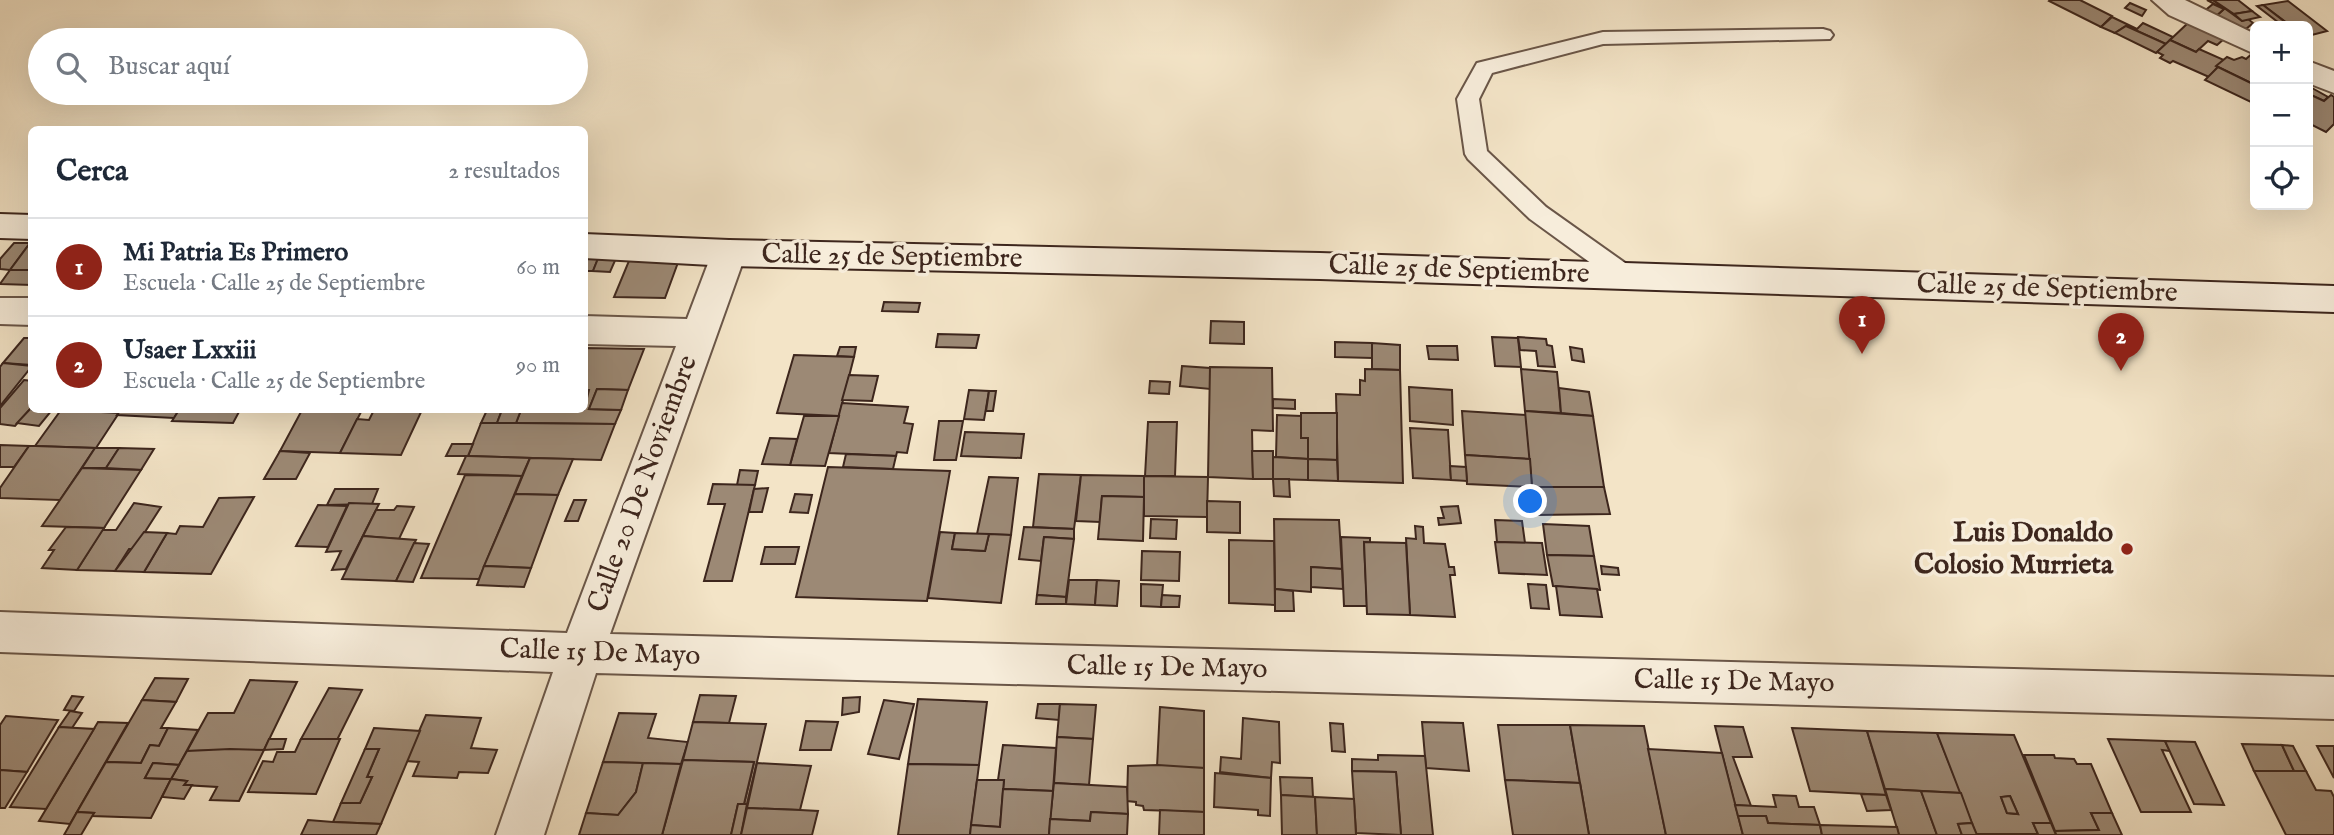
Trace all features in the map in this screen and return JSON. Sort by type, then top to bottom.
[{"type":"street","points":[[2166,0],[2250,44]]},
{"type":"street","points":[[2313,73],[2334,83]]},
{"type":"street","points":[[0,226],[28,227]]},
{"type":"street","name":"Calle 25 de Septiembre","points":[[588,246],[729,253],[1306,265],[2334,299]]},
{"type":"street","name":"Calle 20 De Noviembre","points":[[520,835],[581,653],[729,253]]},
{"type":"street","points":[[0,311],[28,312]]},
{"type":"street","points":[[588,330],[698,333]]},
{"type":"street","name":"Calle 15 De Mayo","points":[[0,632],[581,653],[2334,698]]},
{"type":"lane","points":[[1626,276],[1538,213],[1476,154],[1468,99],[1484,68],[1603,38],[1823,35]]},
{"type":"building","points":[[2050,0],[2080,0],[2112,16],[2101,27]]},
{"type":"building","points":[[2207,0],[2213,0],[2242,21],[2248,19],[2250,26],[2246,29],[2214,18],[2224,9]]},
{"type":"building","points":[[2213,0],[2238,0],[2252,11],[2234,14]]},
{"type":"building","points":[[2288,1],[2327,31],[2313,35],[2313,21],[2284,21],[2263,5]]},
{"type":"building","points":[[2130,3],[2146,10],[2142,16],[2125,8]]},
{"type":"building","points":[[2213,4],[2224,9],[2214,18],[2202,13]]},
{"type":"building","points":[[2263,5],[2284,21],[2276,21],[2257,6]]},
{"type":"building","points":[[2252,11],[2260,17],[2242,21],[2234,14]]},
{"type":"building","points":[[2112,17],[2137,29],[2143,23],[2173,37],[2166,44],[2126,26],[2115,33],[2101,27]]},
{"type":"building","points":[[2188,23],[2225,38],[2217,45],[2208,41],[2196,52],[2170,40]]},
{"type":"building","points":[[2126,26],[2166,44],[2156,53],[2115,33]]},
{"type":"building","points":[[2170,40],[2196,52],[2199,49],[2224,60],[2209,77],[2173,61],[2170,63],[2160,58],[2163,55],[2157,52]]},
{"type":"building","points":[[2250,55],[2250,83],[2216,66],[2227,57],[2234,60],[2242,57],[2246,59]]},
{"type":"building","points":[[2218,67],[2250,83],[2250,102],[2205,80]]},
{"type":"building","points":[[2313,89],[2328,97],[2324,101],[2313,96]]},
{"type":"building","points":[[2331,95],[2334,97],[2334,124],[2326,132],[2313,126],[2313,96],[2324,101]]},
{"type":"building","points":[[14,243],[28,243],[10,270],[0,269],[0,259]]},
{"type":"building","points":[[28,246],[28,270],[10,270]]},
{"type":"building","points":[[588,255],[599,256],[593,271],[588,271]]},
{"type":"building","points":[[599,256],[617,256],[610,272],[593,271]]},
{"type":"building","points":[[631,256],[680,257],[665,298],[614,297]]},
{"type":"building","points":[[10,270],[28,270],[28,285],[0,284]]},
{"type":"building","points":[[884,302],[920,303],[918,312],[882,311]]},
{"type":"building","points":[[1211,321],[1244,322],[1244,344],[1210,343]]},
{"type":"building","points":[[938,334],[979,335],[976,348],[936,347]]},
{"type":"building","points":[[1492,337],[1518,338],[1521,367],[1495,366]]},
{"type":"building","points":[[1518,337],[1546,339],[1547,345],[1552,346],[1555,367],[1538,366],[1536,351],[1520,350]]},
{"type":"building","points":[[24,338],[28,338],[28,365],[3,363]]},
{"type":"building","points":[[1335,342],[1372,343],[1372,358],[1335,357]]},
{"type":"building","points":[[1372,343],[1400,345],[1400,370],[1372,369]]},
{"type":"building","points":[[1427,346],[1457,346],[1458,360],[1429,359]]},
{"type":"building","points":[[840,347],[856,347],[854,357],[837,356]]},
{"type":"building","points":[[1570,347],[1582,349],[1584,362],[1572,360]]},
{"type":"building","points":[[588,348],[644,349],[628,390],[597,389],[589,409],[621,410],[615,424],[516,423],[520,413],[588,413]]},
{"type":"building","points":[[794,355],[854,357],[839,416],[777,413]]},
{"type":"building","points":[[3,363],[28,366],[28,371],[0,406],[0,367]]},
{"type":"building","points":[[1182,366],[1210,368],[1210,389],[1180,386]]},
{"type":"building","points":[[1210,367],[1272,368],[1273,431],[1252,430],[1253,479],[1208,477]]},
{"type":"building","points":[[1365,369],[1400,370],[1403,483],[1338,481],[1336,394],[1360,395],[1360,380],[1365,381]]},
{"type":"building","points":[[1521,369],[1557,372],[1561,413],[1525,411]]},
{"type":"building","points":[[849,375],[878,376],[872,401],[842,400]]},
{"type":"building","points":[[24,380],[28,380],[28,411],[15,426],[0,424],[0,408]]},
{"type":"building","points":[[1150,381],[1170,382],[1169,394],[1149,393]]},
{"type":"building","points":[[1409,387],[1452,390],[1453,425],[1410,421]]},
{"type":"building","points":[[1559,388],[1589,392],[1593,416],[1561,413]]},
{"type":"building","points":[[597,389],[628,390],[621,410],[589,409]]},
{"type":"building","points":[[969,390],[989,391],[984,420],[964,419]]},
{"type":"building","points":[[989,391],[996,391],[993,411],[986,411]]},
{"type":"building","points":[[1273,399],[1295,400],[1295,409],[1273,408]]},
{"type":"building","points":[[842,403],[908,407],[904,423],[913,424],[907,453],[897,452],[896,456],[829,453]]},
{"type":"building","points":[[28,411],[50,413],[39,426],[17,423]]},
{"type":"building","points":[[1462,411],[1526,415],[1530,459],[1465,455]]},
{"type":"building","points":[[1525,411],[1593,416],[1604,487],[1532,487]]},
{"type":"building","points":[[59,413],[119,413],[96,448],[35,446]]},
{"type":"building","points":[[119,413],[177,413],[174,418],[117,415]]},
{"type":"building","points":[[177,413],[238,413],[233,423],[172,421]]},
{"type":"building","points":[[300,413],[360,413],[340,453],[280,451]]},
{"type":"building","points":[[372,413],[421,413],[401,455],[340,453],[357,419],[369,420]]},
{"type":"building","points":[[486,413],[501,413],[497,423],[481,423]]},
{"type":"building","points":[[501,413],[520,413],[516,423],[497,423]]},
{"type":"building","points":[[1301,413],[1337,413],[1337,460],[1308,459],[1308,438],[1301,438]]},
{"type":"building","points":[[1277,415],[1301,416],[1301,438],[1308,438],[1308,459],[1276,457]]},
{"type":"building","points":[[804,416],[839,416],[825,466],[790,465]]},
{"type":"building","points":[[939,421],[963,421],[956,460],[934,460]]},
{"type":"building","points":[[1148,422],[1177,422],[1175,476],[1145,476]]},
{"type":"building","points":[[481,423],[615,424],[601,460],[468,456]]},
{"type":"building","points":[[1410,428],[1448,430],[1451,480],[1413,478]]},
{"type":"building","points":[[965,432],[1024,434],[1021,458],[961,456]]},
{"type":"building","points":[[770,438],[797,439],[790,465],[762,464]]},
{"type":"building","points":[[452,444],[473,444],[468,456],[446,456]]},
{"type":"building","points":[[0,445],[29,446],[14,467],[0,467]]},
{"type":"building","points":[[29,446],[95,448],[60,500],[0,498],[0,488]]},
{"type":"building","points":[[95,448],[119,448],[106,468],[82,468]]},
{"type":"building","points":[[119,448],[154,449],[141,470],[106,468]]},
{"type":"building","points":[[280,451],[310,453],[296,479],[264,479]]},
{"type":"building","points":[[1252,451],[1273,451],[1273,479],[1253,479]]},
{"type":"building","points":[[846,454],[896,456],[893,469],[843,467]]},
{"type":"building","points":[[1465,455],[1530,459],[1532,487],[1467,484]]},
{"type":"building","points":[[466,456],[530,458],[522,476],[458,474]]},
{"type":"building","points":[[1273,457],[1308,459],[1308,480],[1273,479]]},
{"type":"building","points":[[530,458],[573,459],[558,495],[515,494]]},
{"type":"building","points":[[1308,459],[1337,460],[1338,481],[1308,480]]},
{"type":"building","points":[[1450,466],[1466,467],[1467,481],[1451,480]]},
{"type":"building","points":[[828,467],[950,471],[927,601],[796,597]]},
{"type":"building","points":[[82,468],[141,470],[104,528],[42,526]]},
{"type":"building","points":[[740,470],[758,471],[755,485],[737,485]]},
{"type":"building","points":[[1039,474],[1081,475],[1074,529],[1033,527]]},
{"type":"building","points":[[465,475],[522,476],[479,579],[421,578]]},
{"type":"building","points":[[1081,475],[1144,476],[1144,497],[1102,496],[1100,522],[1076,521]]},
{"type":"building","points":[[1144,476],[1208,477],[1207,517],[1144,516]]},
{"type":"building","points":[[989,477],[1018,478],[1011,535],[977,534]]},
{"type":"building","points":[[1273,479],[1289,479],[1290,497],[1274,496]]},
{"type":"building","points":[[713,484],[755,485],[732,581],[704,581],[725,504],[708,504]]},
{"type":"building","points":[[1532,487],[1604,487],[1610,514],[1537,515]]},
{"type":"building","points":[[768,488],[762,512],[749,512],[754,489]]},
{"type":"building","points":[[335,489],[378,489],[372,504],[327,505]]},
{"type":"building","points":[[515,494],[558,495],[531,568],[484,566]]},
{"type":"building","points":[[795,494],[812,495],[808,513],[790,512]]},
{"type":"building","points":[[1102,496],[1144,497],[1143,541],[1098,539]]},
{"type":"building","points":[[254,497],[211,574],[144,572],[167,533],[176,534],[180,526],[203,527],[219,498]]},
{"type":"building","points":[[574,500],[586,500],[578,521],[565,521]]},
{"type":"building","points":[[1207,501],[1240,502],[1240,533],[1207,532]]},
{"type":"building","points":[[134,503],[161,507],[134,549],[129,549],[115,571],[77,570],[102,530],[116,530]]},
{"type":"building","points":[[349,503],[379,504],[346,569],[332,570],[341,551],[326,552]]},
{"type":"building","points":[[318,505],[347,506],[328,547],[296,546]]},
{"type":"building","points":[[397,506],[414,507],[399,539],[363,536],[376,510],[394,510]]},
{"type":"building","points":[[1458,506],[1461,523],[1439,525],[1438,518],[1444,518],[1441,507]]},
{"type":"building","points":[[1151,519],[1177,520],[1176,539],[1150,538]]},
{"type":"building","points":[[1274,519],[1339,520],[1342,569],[1311,567],[1311,592],[1275,589]]},
{"type":"building","points":[[1495,520],[1522,521],[1525,543],[1497,542]]},
{"type":"building","points":[[1543,524],[1589,526],[1594,556],[1547,555]]},
{"type":"building","points":[[1415,526],[1423,527],[1424,543],[1445,544],[1449,567],[1454,567],[1455,575],[1450,575],[1455,617],[1410,615],[1406,538],[1416,539]]},
{"type":"building","points":[[66,527],[104,528],[77,570],[42,568],[54,550],[49,550]]},
{"type":"building","points":[[1024,527],[1074,529],[1074,539],[1044,537],[1041,561],[1019,559]]},
{"type":"building","points":[[144,532],[167,533],[144,572],[115,571]]},
{"type":"building","points":[[940,532],[955,533],[952,549],[985,551],[989,534],[1011,535],[1001,603],[928,598]]},
{"type":"building","points":[[955,533],[989,534],[985,551],[952,549]]},
{"type":"building","points":[[363,536],[416,540],[396,581],[342,579]]},
{"type":"building","points":[[1044,537],[1074,539],[1066,597],[1037,595]]},
{"type":"building","points":[[1341,537],[1370,538],[1370,543],[1364,542],[1367,606],[1344,606]]},
{"type":"building","points":[[1229,540],[1274,541],[1275,605],[1229,603]]},
{"type":"building","points":[[1364,542],[1406,543],[1410,615],[1367,614]]},
{"type":"building","points":[[1495,542],[1542,543],[1547,575],[1499,573]]},
{"type":"building","points":[[414,543],[429,544],[413,582],[396,581]]},
{"type":"building","points":[[765,547],[799,547],[795,564],[761,564]]},
{"type":"building","points":[[1142,551],[1180,552],[1179,581],[1141,580]]},
{"type":"building","points":[[1547,555],[1594,556],[1600,590],[1553,586]]},
{"type":"building","points":[[484,566],[531,568],[524,587],[477,585]]},
{"type":"building","points":[[1601,566],[1618,568],[1619,575],[1602,574]]},
{"type":"building","points":[[1311,567],[1342,569],[1343,589],[1311,587]]},
{"type":"building","points":[[1069,580],[1097,580],[1095,605],[1066,604]]},
{"type":"building","points":[[1097,580],[1119,581],[1117,606],[1095,605]]},
{"type":"building","points":[[1141,584],[1163,585],[1161,607],[1141,606]]},
{"type":"building","points":[[1528,584],[1546,585],[1549,609],[1531,608]]},
{"type":"building","points":[[1556,586],[1597,589],[1602,617],[1560,615]]},
{"type":"building","points":[[1275,589],[1293,591],[1294,611],[1275,611]]},
{"type":"building","points":[[1037,595],[1066,597],[1066,604],[1036,604]]},
{"type":"building","points":[[1162,595],[1180,596],[1179,607],[1161,607]]},
{"type":"building","points":[[155,678],[188,679],[176,702],[142,700]]},
{"type":"building","points":[[250,680],[297,682],[264,750],[187,751],[208,713],[234,713]]},
{"type":"building","points":[[329,688],[362,690],[337,740],[301,739]]},
{"type":"building","points":[[700,695],[736,696],[729,723],[693,722]]},
{"type":"building","points":[[72,696],[83,697],[74,711],[64,710]]},
{"type":"building","points":[[860,697],[859,712],[842,715],[843,698]]},
{"type":"building","points":[[918,699],[987,702],[979,765],[908,764]]},
{"type":"building","points":[[142,700],[176,702],[161,728],[168,728],[159,746],[150,745],[141,763],[106,762]]},
{"type":"building","points":[[884,700],[914,704],[899,759],[868,754]]},
{"type":"building","points":[[1038,704],[1060,704],[1059,720],[1036,718]]},
{"type":"building","points":[[1060,704],[1096,705],[1093,739],[1057,737]]},
{"type":"building","points":[[1160,707],[1204,711],[1204,768],[1157,767]]},
{"type":"building","points":[[70,711],[82,713],[72,728],[59,727]]},
{"type":"building","points":[[619,713],[656,714],[648,738],[688,742],[681,764],[603,762]]},
{"type":"building","points":[[426,715],[481,718],[471,748],[497,750],[488,773],[459,772],[457,778],[413,776],[419,762],[406,761]]},
{"type":"building","points":[[6,716],[58,720],[27,772],[0,770],[0,725]]},
{"type":"building","points":[[1243,718],[1279,722],[1280,763],[1272,762],[1271,778],[1220,772],[1221,757],[1241,759]]},
{"type":"building","points":[[806,721],[838,722],[831,750],[800,750]]},
{"type":"building","points":[[98,722],[128,723],[70,824],[39,821]]},
{"type":"building","points":[[693,722],[766,724],[747,804],[744,804],[754,762],[683,760]]},
{"type":"building","points":[[1422,722],[1463,723],[1469,771],[1426,768]]},
{"type":"building","points":[[1330,723],[1343,724],[1345,752],[1332,751]]},
{"type":"building","points":[[1498,725],[1570,725],[1580,783],[1505,780]]},
{"type":"building","points":[[1570,725],[1644,726],[1666,835],[1589,835]]},
{"type":"building","points":[[1715,726],[1743,727],[1752,757],[1733,757],[1751,806],[1735,805]]},
{"type":"building","points":[[59,727],[94,729],[46,809],[10,807]]},
{"type":"building","points":[[168,728],[198,730],[179,765],[153,763],[145,778],[171,779],[151,818],[92,816],[94,813],[77,812],[106,762],[141,763],[150,745],[159,746]]},
{"type":"building","points":[[374,728],[420,731],[381,824],[333,822],[341,803],[360,803],[372,777],[367,777],[379,749],[365,749]]},
{"type":"building","points":[[1792,728],[1867,731],[1886,795],[1810,791]]},
{"type":"building","points":[[1867,731],[1937,733],[1961,793],[1885,789]]},
{"type":"building","points":[[1937,733],[2014,735],[2051,823],[2033,823],[2038,834],[1976,834]],"holes":[[[2010,796],[2018,814],[2007,813],[2001,797]]]},
{"type":"building","points":[[1057,737],[1093,739],[1089,785],[1054,783]]},
{"type":"building","points":[[269,739],[286,739],[283,749],[264,750]]},
{"type":"building","points":[[301,739],[340,739],[316,794],[248,792],[263,761],[273,762],[277,752],[295,752]]},
{"type":"building","points":[[2108,739],[2165,741],[2170,751],[2162,750],[2191,812],[2141,812]]},
{"type":"building","points":[[2165,741],[2195,742],[2224,805],[2194,804]]},
{"type":"building","points":[[2242,744],[2282,745],[2294,771],[2254,771]]},
{"type":"building","points":[[1003,745],[1056,748],[1053,791],[1003,789],[1004,780],[998,780]]},
{"type":"building","points":[[2282,745],[2293,746],[2306,771],[2294,771]]},
{"type":"building","points":[[2317,746],[2334,746],[2334,778]]},
{"type":"building","points":[[365,749],[379,749],[367,777],[372,777],[360,803],[341,803]]},
{"type":"building","points":[[1648,749],[1722,753],[1743,835],[1666,835]]},
{"type":"building","points":[[264,750],[239,801],[210,800],[217,787],[184,785],[187,781],[171,779],[187,751]]},
{"type":"building","points":[[1378,755],[1425,756],[1433,835],[1401,835],[1396,772],[1352,771],[1352,759],[1378,760]]},
{"type":"building","points":[[2024,755],[2054,755],[2055,758],[2074,759],[2077,764],[2091,764],[2112,813],[2091,813],[2099,830],[2055,831]]},
{"type":"building","points":[[683,760],[754,762],[744,804],[738,804],[731,835],[662,835]]},
{"type":"building","points":[[603,762],[643,763],[636,792],[618,815],[586,813]]},
{"type":"building","points":[[153,763],[179,765],[171,779],[145,778]]},
{"type":"building","points":[[643,763],[681,764],[662,835],[579,835],[586,813],[618,815],[636,792]]},
{"type":"building","points":[[757,763],[811,766],[800,810],[747,808]]},
{"type":"building","points":[[908,764],[979,765],[970,835],[898,835]]},
{"type":"building","points":[[1128,766],[1204,768],[1204,812],[1144,810],[1143,806],[1136,805],[1136,802],[1127,801]]},
{"type":"building","points":[[0,770],[27,772],[5,808],[0,808]]},
{"type":"building","points":[[1352,771],[1396,772],[1401,835],[1356,833]]},
{"type":"building","points":[[2254,771],[2306,771],[2316,790],[2331,791],[2334,797],[2334,835],[2286,835]]},
{"type":"building","points":[[1215,773],[1271,778],[1270,816],[1258,815],[1258,810],[1214,807]]},
{"type":"building","points":[[1280,777],[1312,778],[1313,797],[1281,795]]},
{"type":"building","points":[[171,779],[187,781],[184,785],[192,785],[184,799],[162,797]]},
{"type":"building","points":[[977,780],[1004,780],[1000,827],[971,825]]},
{"type":"building","points":[[1505,780],[1580,783],[1589,835],[1513,835]]},
{"type":"building","points":[[1054,783],[1127,787],[1128,814],[1091,812],[1090,821],[1050,819]]},
{"type":"building","points":[[1003,789],[1053,791],[1049,835],[970,835],[971,825],[1000,827]]},
{"type":"building","points":[[1885,789],[1921,791],[1937,835],[1899,835]]},
{"type":"building","points":[[1921,791],[1961,793],[1972,823],[1958,824],[1962,835],[1937,835]]},
{"type":"building","points":[[1861,794],[1886,795],[1891,810],[1867,811]]},
{"type":"building","points":[[1281,795],[1315,797],[1317,835],[1282,835]]},
{"type":"building","points":[[1773,795],[1796,796],[1799,807],[1814,807],[1820,825],[1768,823],[1766,816],[1738,816],[1735,805],[1776,807]]},
{"type":"building","points":[[2010,796],[2018,814],[2007,813],[2001,797]]},
{"type":"building","points":[[1315,797],[1354,799],[1356,835],[1317,835]]},
{"type":"building","points":[[738,804],[747,804],[741,835],[731,835]]},
{"type":"building","points":[[747,808],[818,811],[812,835],[741,835]]},
{"type":"building","points":[[1160,810],[1204,812],[1204,835],[1159,835]]},
{"type":"building","points":[[77,812],[94,813],[81,835],[64,835]]},
{"type":"building","points":[[1091,812],[1128,814],[1127,835],[1049,835],[1050,819],[1090,821]]},
{"type":"building","points":[[2091,813],[2112,813],[2122,835],[2056,835],[2055,831],[2099,830]]},
{"type":"building","points":[[1738,816],[1766,816],[1768,823],[1820,825],[1822,835],[1743,835]]},
{"type":"building","points":[[308,820],[381,824],[376,835],[301,835]]},
{"type":"building","points":[[1972,823],[1977,835],[1962,835],[1958,824]]},
{"type":"building","points":[[2033,823],[2051,823],[2056,835],[2026,835],[2038,834]]},
{"type":"building","points":[[1820,825],[1897,827],[1899,835],[1822,835]]},
{"type":"place","name":"Mi Patria Es Primero","points":[[1862,354]]},
{"type":"place","name":"Usaer Lxxiii","points":[[2121,371]]},
{"type":"place","name":"Luis Donaldo Colosio Murrieta","points":[[2127,549]]}]
